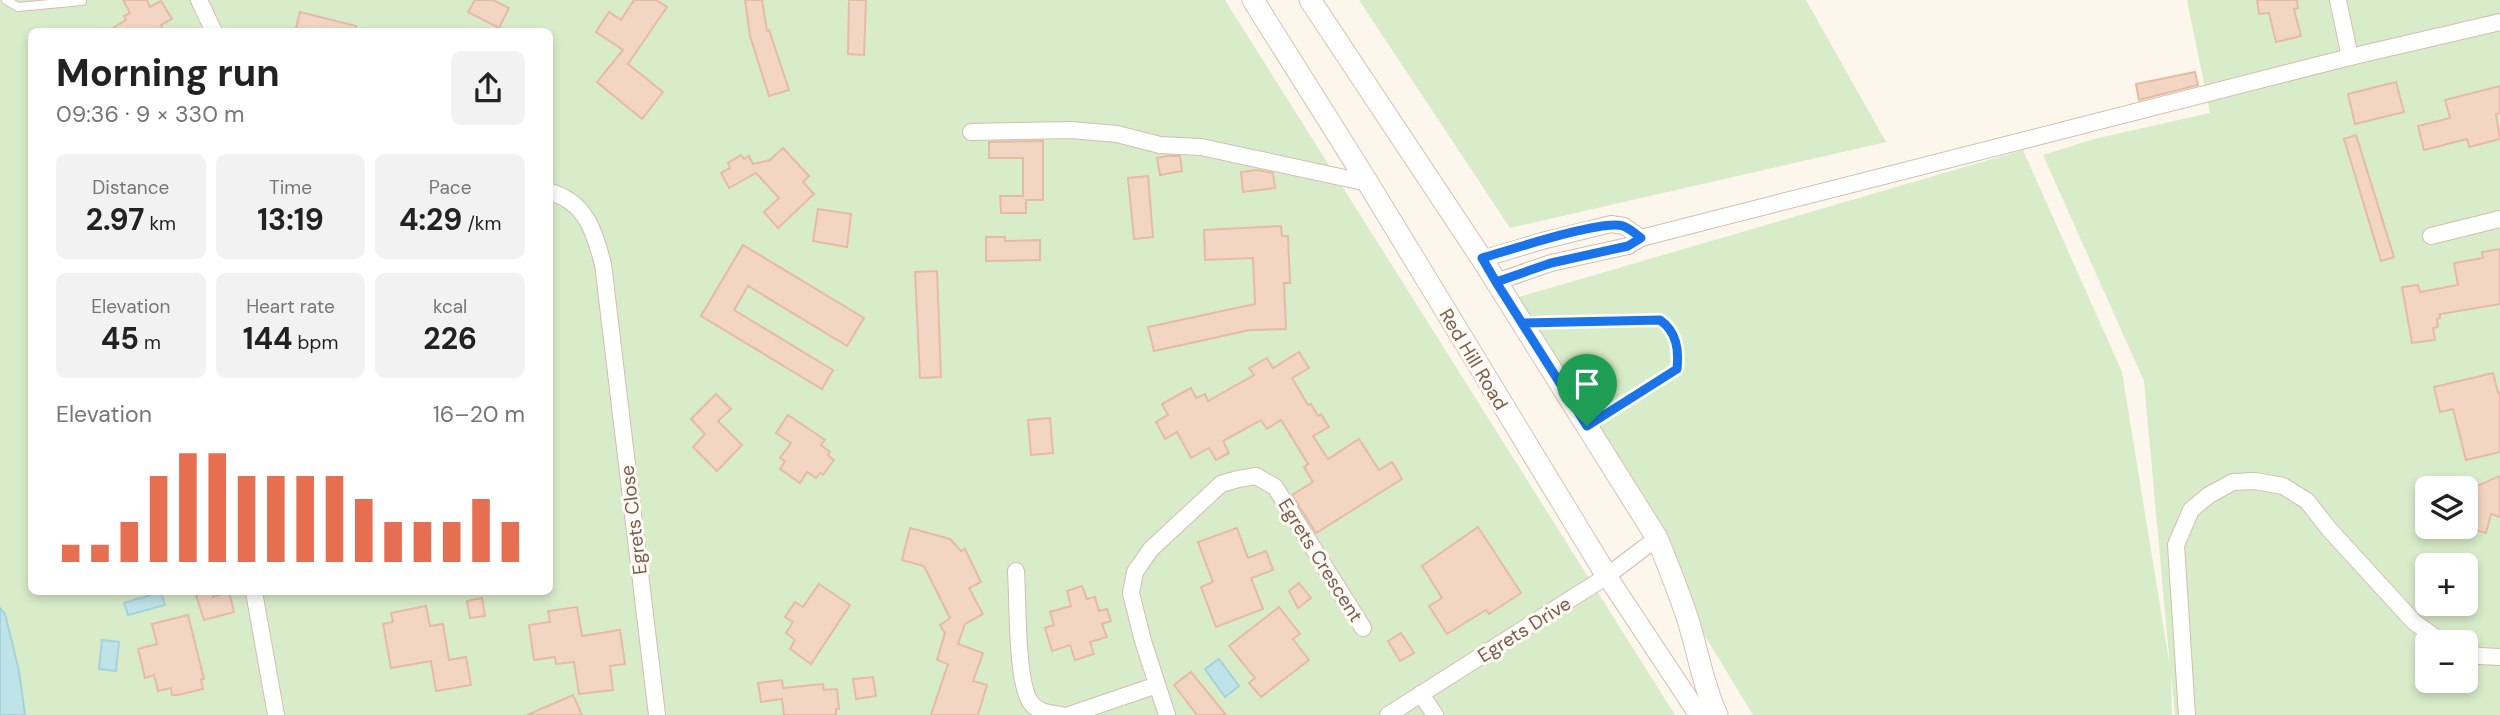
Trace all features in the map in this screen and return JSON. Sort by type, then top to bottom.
[{"type":"main road","name":"Red Hill Road","points":[[1253,0],[1368,183],[1607,576]]},
{"type":"main road","points":[[1310,0],[1482,258],[1657,538],[1674,578],[1717,715]]},
{"type":"street","points":[[199,0],[212,28]]},
{"type":"street","points":[[2338,0],[2350,57]]},
{"type":"street","points":[[1496,282],[1551,263],[1628,246],[1641,238],[2350,57],[2500,22]]},
{"type":"street","points":[[971,132],[1071,130],[1117,134],[1160,145],[1201,147],[1368,183]]},
{"type":"street","name":"Egrets Close","points":[[553,193],[565,197],[582,213],[596,236],[603,264],[657,715]]},
{"type":"street","points":[[2431,236],[2500,219]]},
{"type":"street","points":[[1482,258],[1611,224],[1624,226],[1641,238]]},
{"type":"street","name":"Egrets Crescent","points":[[1167,715],[1131,593],[1135,572],[1152,548],[1222,484],[1238,478],[1256,476],[1275,487],[1363,628]]},
{"type":"street","points":[[2187,715],[2175,545],[2191,510],[2209,495],[2233,482],[2255,481],[2283,486],[2307,501],[2414,622],[2425,630]]},
{"type":"street","name":"Egrets Drive","points":[[1388,715],[1607,576],[1657,538]]},
{"type":"street","points":[[1016,571],[1022,676],[1030,702],[1041,712],[1061,715]]},
{"type":"street","name":"Red Hill Road","points":[[1607,576],[1699,715]]},
{"type":"street","points":[[255,595],[276,715]]},
{"type":"street","points":[[2478,656],[2500,656]]},
{"type":"street","points":[[1069,715],[1157,685]]},
{"type":"street","points":[[1421,694],[1435,715]]},
{"type":"lane","points":[[6,0],[19,7],[82,2]]},
{"type":"lane","points":[[1522,323],[1660,320],[1670,328],[1678,354],[1677,369],[1587,426]]},
{"type":"green space","points":[[0,0],[1225,0],[1675,715],[0,715]]},
{"type":"green space","points":[[1359,0],[1806,0],[1886,142],[1510,228]]},
{"type":"green space","points":[[2187,0],[2500,0],[2500,715],[2175,715],[2171,673],[2172,715],[1753,715],[1502,302],[2023,150],[2122,372],[2170,667],[2144,381],[2043,155],[2094,139],[2210,113]]},
{"type":"water","points":[[151,595],[162,595],[165,605],[128,615],[124,603]]},
{"type":"water","points":[[0,608],[5,614],[19,671],[25,715],[0,715]]},
{"type":"water","points":[[102,640],[119,642],[116,671],[99,669]]},
{"type":"water","points":[[1219,659],[1239,686],[1225,697],[1205,669]]},
{"type":"building","points":[[123,0],[147,0],[150,7],[161,1],[172,19],[161,25],[163,28],[113,28],[126,20],[124,16],[130,13]]},
{"type":"building","points":[[475,0],[493,0],[509,8],[499,28],[468,12]]},
{"type":"building","points":[[634,0],[656,0],[667,7],[628,64],[663,92],[642,119],[597,82],[623,50],[596,32],[609,12],[621,20]]},
{"type":"building","points":[[745,0],[762,0],[767,31],[769,30],[789,90],[769,96],[750,36]]},
{"type":"building","points":[[849,0],[866,0],[864,55],[848,54]]},
{"type":"building","points":[[2257,0],[2297,0],[2298,8],[2294,9],[2301,36],[2276,42],[2269,13],[2259,14]]},
{"type":"building","points":[[300,12],[356,26],[356,28],[296,28]]},
{"type":"building","points":[[2195,72],[2198,85],[2139,100],[2136,84]]},
{"type":"building","points":[[2396,82],[2404,112],[2355,124],[2348,94]]},
{"type":"building","points":[[2500,86],[2500,113],[2496,114],[2500,139],[2469,147],[2467,139],[2424,150],[2418,126],[2450,118],[2445,100]]},
{"type":"building","points":[[2356,135],[2394,257],[2381,261],[2344,139]]},
{"type":"building","points":[[1043,141],[1043,200],[1026,200],[1026,213],[1001,213],[1000,196],[1023,196],[1023,158],[989,158],[989,142]]},
{"type":"building","points":[[783,148],[809,176],[803,182],[814,194],[778,228],[764,212],[779,198],[756,173],[729,188],[721,173],[730,168],[728,163],[741,155],[744,159],[749,156],[753,164],[770,160]]},
{"type":"building","points":[[1180,156],[1182,171],[1160,175],[1157,158]]},
{"type":"building","points":[[1257,170],[1273,173],[1275,188],[1243,192],[1241,172]]},
{"type":"building","points":[[1148,176],[1153,237],[1134,239],[1128,178]]},
{"type":"building","points":[[818,209],[851,214],[847,247],[813,241]]},
{"type":"building","points":[[1281,226],[1282,236],[1288,236],[1290,283],[1284,283],[1286,329],[1250,330],[1154,351],[1148,327],[1255,304],[1253,258],[1205,260],[1204,230]]},
{"type":"building","points":[[986,237],[1005,237],[1005,241],[1040,240],[1040,260],[986,261]]},
{"type":"building","points":[[743,245],[864,318],[847,346],[748,286],[734,310],[833,370],[822,389],[701,316]]},
{"type":"building","points":[[2500,249],[2500,304],[2440,314],[2437,319],[2438,327],[2433,328],[2435,340],[2412,343],[2402,287],[2418,285],[2420,292],[2458,285],[2454,263],[2483,258],[2482,252]]},
{"type":"building","points":[[937,271],[941,377],[920,378],[915,272]]},
{"type":"building","points":[[1299,352],[1309,368],[1292,378],[1308,405],[1311,404],[1318,416],[1321,414],[1329,427],[1313,436],[1328,459],[1359,439],[1379,470],[1392,462],[1402,479],[1316,533],[1292,495],[1313,482],[1304,467],[1308,464],[1281,420],[1267,429],[1261,420],[1223,441],[1229,453],[1216,460],[1209,448],[1191,458],[1177,432],[1165,439],[1156,422],[1168,415],[1162,404],[1191,388],[1196,398],[1205,394],[1208,401],[1254,375],[1249,368],[1267,358],[1273,368]]},
{"type":"building","points":[[2493,373],[2498,393],[2500,392],[2500,452],[2466,460],[2453,409],[2440,412],[2434,387]]},
{"type":"building","points":[[716,394],[731,409],[718,421],[742,445],[717,471],[693,447],[705,434],[691,419]]},
{"type":"building","points":[[788,415],[825,440],[821,445],[830,452],[828,455],[834,460],[823,475],[820,473],[816,478],[807,472],[800,483],[780,469],[785,461],[780,458],[791,443],[776,433]]},
{"type":"building","points":[[1050,418],[1053,453],[1031,455],[1028,420]]},
{"type":"building","points":[[2500,476],[2500,517],[2491,514],[2486,533],[2478,531],[2478,486]]},
{"type":"building","points":[[1478,527],[1521,593],[1489,614],[1486,610],[1447,634],[1429,606],[1442,598],[1422,566]]},
{"type":"building","points":[[910,528],[950,539],[961,551],[965,549],[981,582],[969,588],[983,614],[965,624],[958,644],[983,653],[973,681],[987,685],[978,715],[931,715],[948,664],[937,660],[945,633],[940,625],[950,618],[924,566],[902,560]]},
{"type":"building","points":[[1237,528],[1248,558],[1266,551],[1273,570],[1251,578],[1263,609],[1216,627],[1201,587],[1213,582],[1198,542]]},
{"type":"building","points":[[1299,583],[1311,598],[1298,608],[1289,591]]},
{"type":"building","points":[[819,584],[850,605],[811,664],[790,649],[795,640],[786,633],[793,622],[785,617],[795,602],[803,607]]},
{"type":"building","points":[[1082,586],[1087,599],[1095,597],[1099,611],[1107,609],[1111,621],[1102,624],[1107,637],[1090,642],[1094,654],[1075,660],[1070,645],[1052,651],[1045,628],[1054,625],[1050,612],[1071,606],[1067,591]]},
{"type":"building","points":[[196,595],[230,595],[234,612],[204,620]]},
{"type":"building","points":[[482,598],[485,616],[470,618],[467,601]]},
{"type":"building","points":[[426,606],[430,626],[443,624],[449,660],[466,657],[471,685],[436,691],[431,661],[391,668],[383,624],[393,622],[391,613]]},
{"type":"building","points":[[577,607],[582,636],[620,630],[625,664],[610,666],[613,690],[579,694],[574,662],[556,664],[555,657],[534,660],[529,625],[550,622],[548,611]]},
{"type":"building","points":[[1279,607],[1300,634],[1293,639],[1309,660],[1261,697],[1249,683],[1255,678],[1229,646]]},
{"type":"building","points":[[188,615],[204,679],[201,679],[203,689],[178,695],[172,695],[171,688],[158,691],[154,675],[145,678],[138,649],[157,644],[152,624]]},
{"type":"building","points":[[1401,633],[1414,653],[1400,661],[1388,641]]},
{"type":"building","points":[[1191,672],[1226,715],[1197,715],[1174,685]]},
{"type":"building","points":[[873,677],[876,696],[856,699],[853,679]]},
{"type":"building","points":[[782,680],[783,688],[823,684],[824,690],[837,689],[839,709],[836,709],[836,715],[784,715],[782,699],[761,702],[758,683]]},
{"type":"building","points":[[573,695],[582,715],[527,715]]},
{"type":"route","points":[[1587,426],[1496,282],[1482,258],[1611,224],[1624,226],[1641,238],[1628,246],[1551,263],[1496,282],[1522,323],[1660,320],[1670,328],[1678,354],[1677,369],[1587,426]]}]
